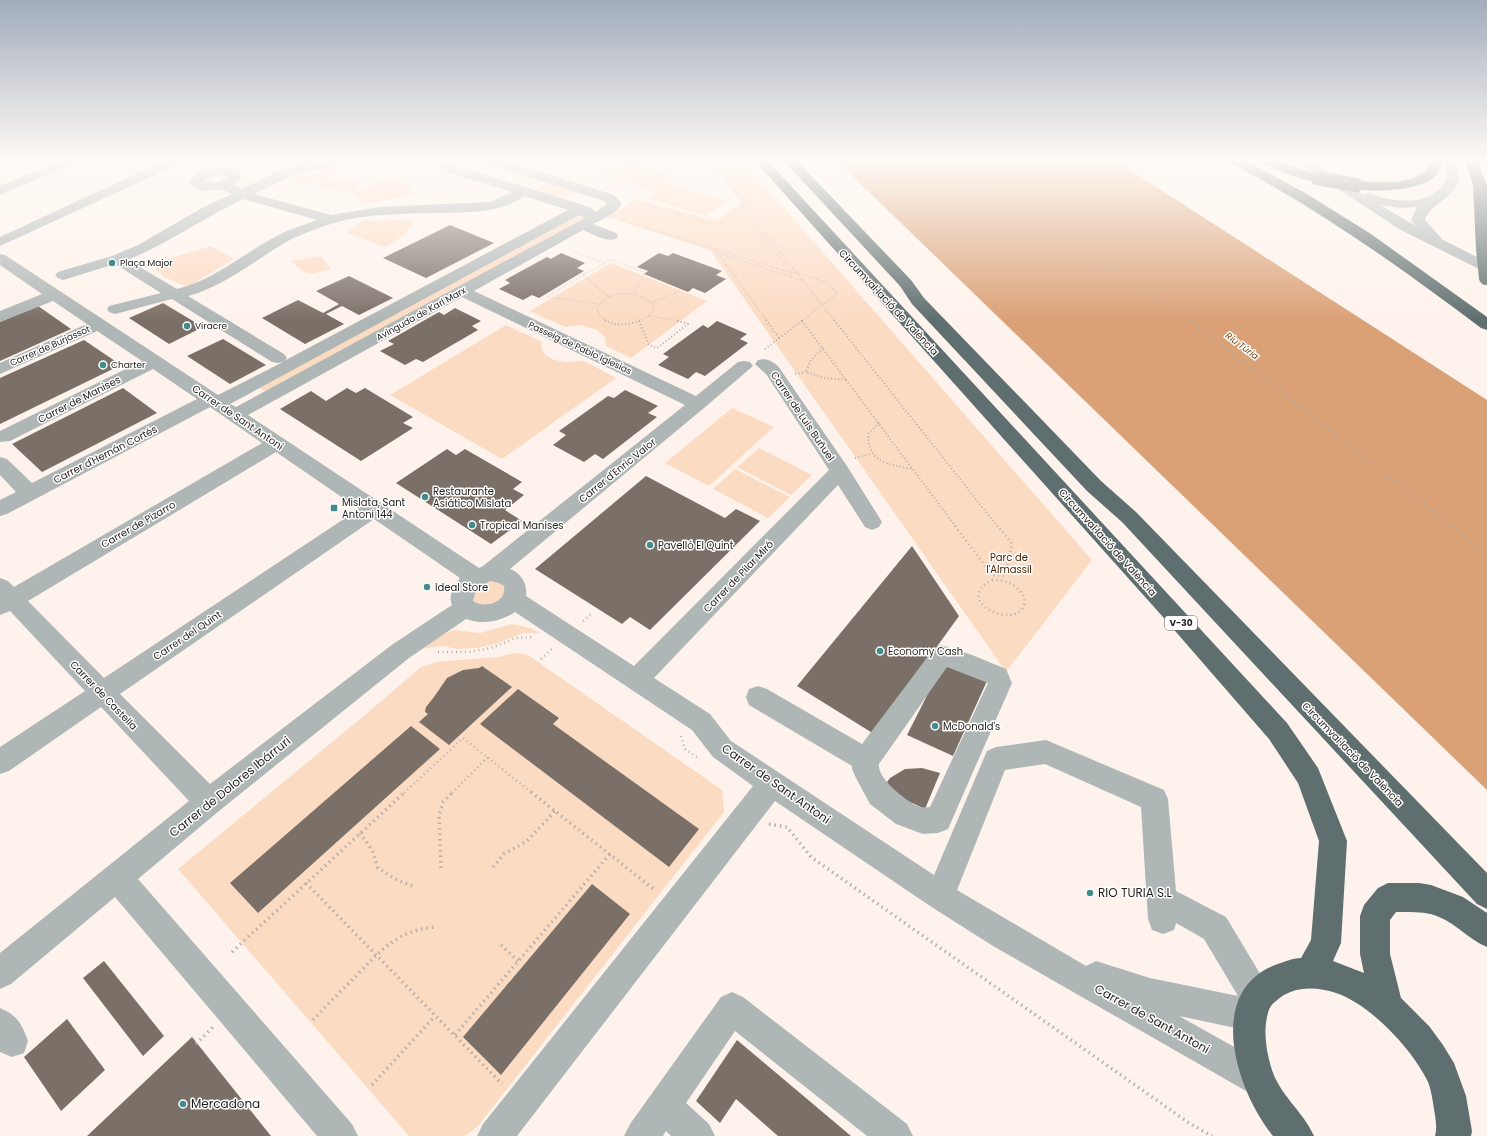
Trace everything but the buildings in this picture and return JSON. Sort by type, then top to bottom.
[{"type":"highway","name":"Circumval·lació de València","points":[[809,214],[1278,731],[1309,777],[1334,841],[1326,943],[1310,973]]},
{"type":"highway","points":[[821,214],[859,248],[897,287],[918,301]]},
{"type":"highway","name":"Circumval·lació de València","points":[[840,214],[906,283],[918,301],[1094,486],[1128,517],[1487,894]]},
{"type":"highway","points":[[1330,214],[1361,233],[1487,325]]},
{"type":"highway","points":[[1351,214],[1410,253],[1487,308]]},
{"type":"highway","points":[[1482,214],[1487,275]]},
{"type":"highway","points":[[1387,1005],[1375,954],[1375,916],[1388,898],[1411,896],[1434,899],[1461,912],[1487,932]]},
{"type":"highway","points":[[1296,1136],[1283,1122],[1269,1102],[1258,1079],[1251,1057],[1248,1034],[1254,1006],[1268,986],[1280,978],[1295,974],[1310,973],[1327,975],[1344,980],[1361,988],[1387,1005],[1407,1024],[1426,1047],[1442,1075],[1451,1102],[1454,1132],[1453,1136]]},
{"type":"street","points":[[0,242],[60,214]]},
{"type":"street","points":[[62,276],[117,259],[142,248],[202,214]]},
{"type":"street","points":[[311,214],[331,219]]},
{"type":"street","points":[[115,310],[195,289],[214,280],[283,238],[331,219],[362,214]]},
{"type":"street","points":[[573,214],[584,218],[611,236]]},
{"type":"street","points":[[1385,214],[1404,226],[1475,259],[1485,256]]},
{"type":"street","points":[[1419,214],[1418,220],[1431,236],[1487,275]]},
{"type":"street","name":"Avinguda de Karl Marx","points":[[214,401],[246,389],[319,350],[584,218],[612,215]]},
{"type":"street","name":"Avinguda de Karl Marx","points":[[235,415],[552,242],[584,218]]},
{"type":"street","name":"Carrer de Sant Antoni","points":[[0,258],[374,509],[484,575]]},
{"type":"street","points":[[117,259],[160,284],[175,295],[278,358]]},
{"type":"street","name":"Passeig de Pablo Iglesias","points":[[462,291],[698,404]]},
{"type":"street","points":[[0,317],[55,294]]},
{"type":"street","name":"Carrer de Burjassot","points":[[0,369],[99,324]]},
{"type":"street","points":[[248,335],[316,371]]},
{"type":"street","points":[[319,350],[336,360]]},
{"type":"street","name":"Carrer de Manises","points":[[3,437],[155,361]]},
{"type":"street","name":"Carrer d'Enric Valor","points":[[484,575],[698,404],[754,362]]},
{"type":"street","name":"Carrer de Luis Buñuel","points":[[754,362],[772,370],[840,471],[863,524],[858,519],[857,514],[847,500],[838,495],[820,492]]},
{"type":"street","name":"Carrer d'Hernán Cortés","points":[[0,509],[214,401]]},
{"type":"street","name":"Carrer de Pizarro","points":[[4,597],[276,443]]},
{"type":"street","points":[[0,464],[30,493]]},
{"type":"street","name":"Carrer de Pilar Miró","points":[[636,680],[840,471]]},
{"type":"street","name":"Carrer del Quint","points":[[0,762],[374,509]]},
{"type":"street","points":[[499,574],[507,576],[516,586],[516,592],[513,599],[510,604],[494,613],[478,614],[465,608],[462,603],[463,590],[467,584],[484,575],[499,574]]},
{"type":"street","name":"Carrer de Castella","points":[[4,597],[102,693],[209,802]]},
{"type":"street","name":"Carrer de Sant Antoni","points":[[513,599],[701,722],[722,749],[940,896],[1045,960],[1210,1050],[1258,1079]]},
{"type":"street","name":"Carrer de Dolores Ibárruri","points":[[0,973],[209,802],[401,652],[465,608]]},
{"type":"street","points":[[941,655],[997,676],[1000,683],[997,692],[938,820],[923,821],[906,815],[880,795],[865,769],[866,760],[932,670],[941,655]]},
{"type":"street","points":[[758,697],[866,760]]},
{"type":"street","points":[[940,896],[996,759],[1046,752],[1154,799],[1162,909],[1216,928],[1254,1006]]},
{"type":"street","points":[[495,1136],[772,783]]},
{"type":"street","points":[[117,877],[340,1136]]},
{"type":"street","name":"Carrer de Sant Antoni","points":[[1045,960],[1150,994],[1254,1006]]},
{"type":"street","points":[[642,1136],[732,1008],[894,1136]]},
{"type":"street","points":[[663,1105],[697,1136]]},
{"type":"path","points":[[677,214],[719,226],[735,214]]},
{"type":"path","points":[[745,214],[792,273]]},
{"type":"path","points":[[750,214],[1012,544],[1005,576],[992,575],[802,321]]},
{"type":"path","points":[[1028,214],[1189,319],[1469,539],[1487,558]]},
{"type":"path","points":[[612,215],[792,273],[797,273],[829,283],[837,294],[779,338],[754,362]]},
{"type":"path","points":[[552,242],[604,263]]},
{"type":"path","points":[[716,249],[779,338]]},
{"type":"path","points":[[719,254],[802,280]]},
{"type":"path","points":[[599,304],[547,297],[611,260],[643,272],[644,276],[633,294]]},
{"type":"path","points":[[583,276],[609,297]]},
{"type":"path","points":[[651,303],[680,291]]},
{"type":"path","points":[[639,321],[649,345],[657,348],[688,324],[681,321],[649,316],[639,321],[623,324],[605,321],[596,313],[596,308],[609,297],[619,294],[633,294],[643,296],[651,303],[652,310],[649,316]]},
{"type":"path","points":[[823,348],[811,360],[806,372],[824,378],[847,380]]},
{"type":"path","points":[[879,423],[868,434],[867,442],[869,451],[877,459],[913,469]]},
{"type":"path","points":[[998,576],[999,580]]},
{"type":"path","points":[[999,580],[1014,585],[1024,596],[1025,602],[1023,608],[1019,612],[1004,616],[984,607],[980,601],[978,596],[981,586],[986,582],[999,580]]},
{"type":"path","points":[[432,653],[469,652],[491,648],[516,638],[536,636]]},
{"type":"path","points":[[541,659],[556,645]]},
{"type":"path","points":[[679,730],[685,749],[704,762]]},
{"type":"path","points":[[232,952],[463,738],[676,907]]},
{"type":"path","points":[[441,868],[439,816],[443,802],[488,757]]},
{"type":"path","points":[[493,867],[497,859],[502,854],[526,842],[555,811]]},
{"type":"path","points":[[360,833],[372,850],[378,868],[395,879],[412,886]]},
{"type":"path","points":[[790,833],[811,857],[1189,1123],[1212,1136]]},
{"type":"path","points":[[454,1035],[610,854]]},
{"type":"path","points":[[306,883],[502,1084]]},
{"type":"path","points":[[313,1020],[385,946],[407,933],[422,928],[435,927]]},
{"type":"path","points":[[501,945],[518,961]]},
{"type":"path","points":[[372,1085],[435,1016]]},
{"type":"green space","name":"Parc de l'Almassil","points":[[612,214],[691,214],[716,221],[726,214],[789,214],[1092,560],[1006,672],[710,250],[607,217]]},
{"type":"green space","points":[[577,215],[588,219],[269,393],[256,386]]},
{"type":"green space","points":[[415,220],[404,235],[385,247],[347,233],[361,221]]},
{"type":"green space","points":[[211,246],[234,259],[188,287],[164,277],[150,264]]},
{"type":"green space","points":[[321,256],[331,269],[309,273],[301,270],[291,261]]},
{"type":"green space","points":[[611,263],[707,301],[631,358],[606,346],[605,337],[597,330],[580,325],[565,327],[530,311]]},
{"type":"green space","points":[[506,325],[542,342],[543,352],[551,358],[567,362],[584,362],[616,378],[502,459],[390,395]]},
{"type":"green space","points":[[732,408],[774,427],[709,486],[665,463]]},
{"type":"green space","points":[[759,448],[812,475],[791,495],[737,467]]},
{"type":"green space","points":[[735,469],[790,497],[768,518],[713,489]]},
{"type":"green space","points":[[490,579],[505,585],[507,594],[494,606],[472,603],[471,590]]},
{"type":"green space","points":[[512,624],[530,628],[540,633],[524,633],[495,644],[477,648],[457,649],[443,646],[420,649],[437,636],[454,630],[480,633]]},
{"type":"green space","points":[[516,653],[528,655],[722,790],[724,812],[478,1126],[465,1136],[409,1136],[178,869],[421,667],[437,662],[498,657]]},
{"type":"water","name":"Riu Túria","points":[[892,214],[1198,214],[1487,400],[1487,790]]},
{"type":"place","name":"Plaça Major","points":[[112,263]]},
{"type":"place","name":"Viracre","points":[[187,326]]},
{"type":"place","name":"Charter","points":[[103,365]]},
{"type":"place","name":"Restaurante Asiático Mislata","points":[[425,497]]},
{"type":"place","name":"Mislata, Sant Antoni 144","points":[[334,508]]},
{"type":"place","name":"Tropical Manises","points":[[472,525]]},
{"type":"place","name":"Pavelló El Quint","points":[[650,545]]},
{"type":"place","name":"Ideal Store","points":[[427,587]]},
{"type":"place","name":"Economy Cash","points":[[880,651]]},
{"type":"place","name":"McDonald's","points":[[935,726]]},
{"type":"place","name":"RIO TURIA S.L","points":[[1090,893]]},
{"type":"place","name":"Mercadona","points":[[183,1104]]}]
